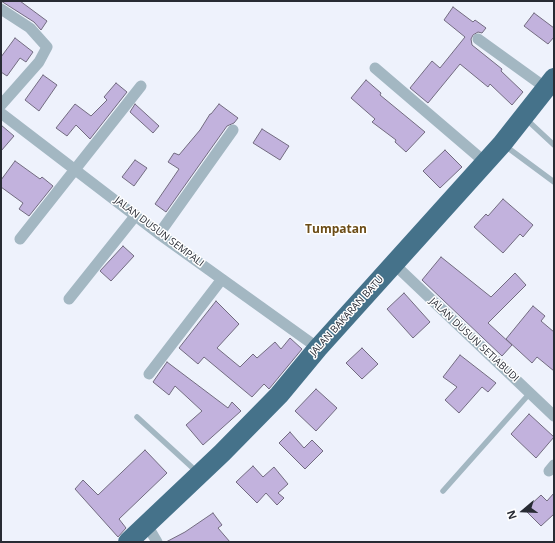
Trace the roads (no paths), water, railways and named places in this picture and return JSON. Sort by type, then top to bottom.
[{"type":"highway","name":"JALAN BAKARAN BATU","points":[[128,542],[200,474],[279,395],[318,348],[486,163],[550,83]]},
{"type":"street","points":[[1,9],[30,28],[47,48],[39,62],[1,105]]},
{"type":"street","points":[[478,39],[550,83]]},
{"type":"street","points":[[375,68],[486,163]]},
{"type":"street","points":[[20,239],[141,86]]},
{"type":"street","name":"JALAN DUSUN SEMPALI","points":[[1,113],[159,234],[318,348]]},
{"type":"street","points":[[159,234],[233,130]]},
{"type":"street","points":[[69,299],[136,215]]},
{"type":"street","name":"JALAN DUSUN SETIABUDI","points":[[394,264],[554,416]]},
{"type":"street","points":[[149,374],[222,279]]},
{"type":"street","points":[[147,525],[157,542]]},
{"type":"lane","points":[[524,117],[554,145]]},
{"type":"lane","points":[[502,144],[554,182]]},
{"type":"lane","points":[[443,491],[530,393]]},
{"type":"lane","points":[[137,417],[200,474]]},
{"type":"district","name":"Tumpatan","points":[[336,230]]}]
